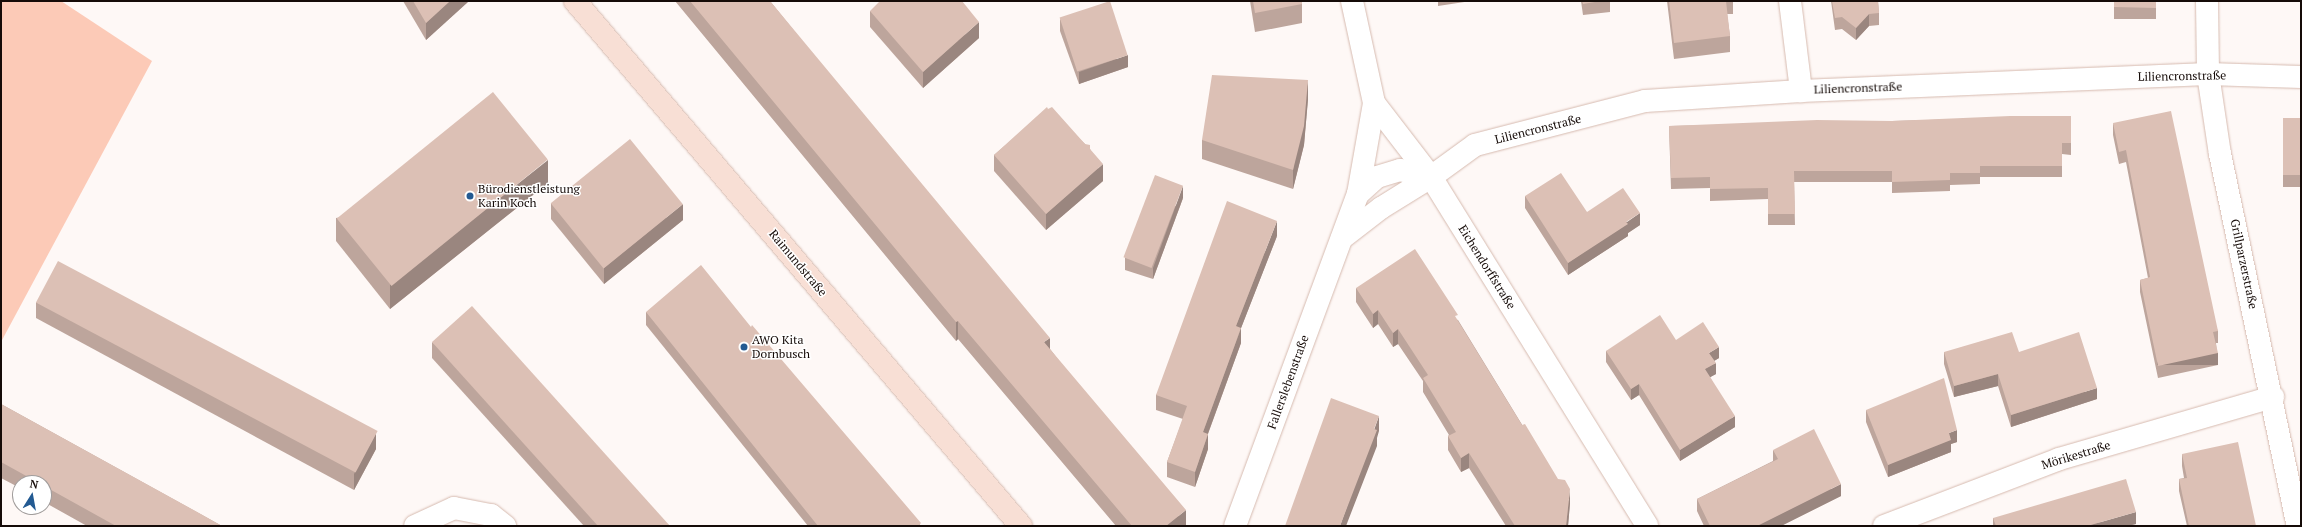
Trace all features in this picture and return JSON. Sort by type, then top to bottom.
[{"type":"street","name":"Raimundstraße","points":[[575,1],[1021,526]]},
{"type":"street","name":"Eichendorffstraße","points":[[1352,1],[1374,103],[1431,177],[1647,526]]},
{"type":"street","points":[[1790,1],[1801,91]]},
{"type":"street","name":"Grillparzerstraße","points":[[2207,1],[2208,74],[2220,154],[2273,397],[2298,526]]},
{"type":"street","name":"Liliencronstraße","points":[[1431,177],[1475,145],[1645,102],[1801,91],[2208,74],[2301,77]]},
{"type":"street","name":"Fallerslebenstraße","points":[[1235,526],[1358,194],[1374,103]]},
{"type":"street","name":"Fallerslebenstraße","points":[[1358,194],[1377,177],[1400,170],[1431,177]]},
{"type":"street","points":[[1342,238],[1381,208],[1431,177]]},
{"type":"street","name":"Mörikestraße","points":[[1884,526],[2058,459],[2273,397]]},
{"type":"street","points":[[415,526],[454,508],[491,515],[506,526]]},
{"type":"shaded area","points":[[1,1],[61,1],[152,61],[1,342]]},
{"type":"building","points":[[413,1],[450,1],[426,23]]},
{"type":"building","points":[[690,1],[770,1],[1050,338],[1044,342],[1186,510],[1166,526],[1132,526],[958,321],[956,322]]},
{"type":"building","points":[[880,1],[962,1],[979,22],[923,72],[870,11]]},
{"type":"building","points":[[1110,1],[1128,55],[1077,72],[1060,17]]},
{"type":"building","points":[[1253,1],[1302,1],[1302,4],[1255,13]]},
{"type":"building","points":[[1582,1],[1601,1],[1583,4]]},
{"type":"building","points":[[1669,1],[1726,1],[1730,36],[1674,43]]},
{"type":"building","points":[[1832,1],[1878,1],[1879,13],[1869,14],[1856,28],[1842,17],[1835,18]]},
{"type":"building","points":[[2114,1],[2156,1],[2156,8],[2114,7]]},
{"type":"building","points":[[1212,75],[1308,80],[1304,126],[1293,170],[1202,140]]},
{"type":"building","points":[[493,92],[548,160],[392,286],[337,218]]},
{"type":"building","points":[[1047,107],[1048,109],[1052,107],[1085,144],[1090,145],[1090,149],[1103,164],[1046,214],[994,155]]},
{"type":"building","points":[[2171,111],[2218,331],[2213,332],[2218,353],[2158,366],[2140,280],[2150,277],[2126,150],[2119,152],[2113,123]]},
{"type":"building","points":[[2010,116],[2071,116],[2071,143],[2062,143],[2062,166],[1980,166],[1980,173],[1950,173],[1950,180],[1892,182],[1892,171],[1794,171],[1795,214],[1768,214],[1768,188],[1710,189],[1710,177],[1671,178],[1669,126],[1817,120],[1892,121]]},
{"type":"building","points":[[2283,118],[2301,118],[2301,175],[2283,175]]},
{"type":"building","points":[[630,139],[683,204],[604,268],[551,203]]},
{"type":"building","points":[[1561,173],[1587,212],[1623,188],[1640,213],[1626,222],[1628,224],[1568,263],[1525,196]]},
{"type":"building","points":[[1155,175],[1183,186],[1151,268],[1123,257]]},
{"type":"building","points":[[1227,201],[1277,221],[1236,326],[1241,328],[1203,432],[1208,434],[1195,472],[1167,462],[1187,406],[1156,395]]},
{"type":"building","points":[[1415,249],[1458,315],[1455,316],[1522,425],[1525,424],[1558,479],[1565,480],[1570,489],[1566,526],[1515,526],[1469,453],[1461,458],[1448,436],[1456,432],[1423,378],[1428,375],[1398,329],[1393,333],[1378,310],[1373,314],[1356,288]]},
{"type":"building","points":[[58,261],[378,431],[356,472],[36,302]]},
{"type":"building","points":[[701,265],[751,327],[752,325],[921,523],[918,526],[818,526],[646,312]]},
{"type":"building","points":[[472,306],[670,526],[598,526],[432,342]]},
{"type":"building","points":[[1660,315],[1676,340],[1703,322],[1719,347],[1709,353],[1716,363],[1705,369],[1735,416],[1680,450],[1639,384],[1631,389],[1606,351]]},
{"type":"building","points":[[2012,332],[2019,352],[2079,332],[2097,388],[2011,415],[1998,374],[1954,386],[1944,352]]},
{"type":"building","points":[[1944,378],[1957,430],[1949,433],[1951,440],[1888,465],[1866,410]]},
{"type":"building","points":[[1331,398],[1379,416],[1374,429],[1377,430],[1340,526],[1285,526]]},
{"type":"building","points":[[1,404],[222,526],[116,526],[52,490],[52,475],[25,475],[1,462]]},
{"type":"building","points":[[1814,429],[1841,484],[1757,526],[1710,526],[1697,499],[1778,459],[1773,450]]},
{"type":"building","points":[[2238,442],[2256,526],[2189,526],[2179,479],[2187,478],[2182,454]]},
{"type":"building","points":[[2126,479],[2136,512],[2087,526],[1996,526],[1993,518]]},
{"type":"place","name":"Bürodienstleistung Karin Koch","points":[[470,196]]},
{"type":"place","name":"AWO Kita Dornbusch","points":[[744,347]]}]
